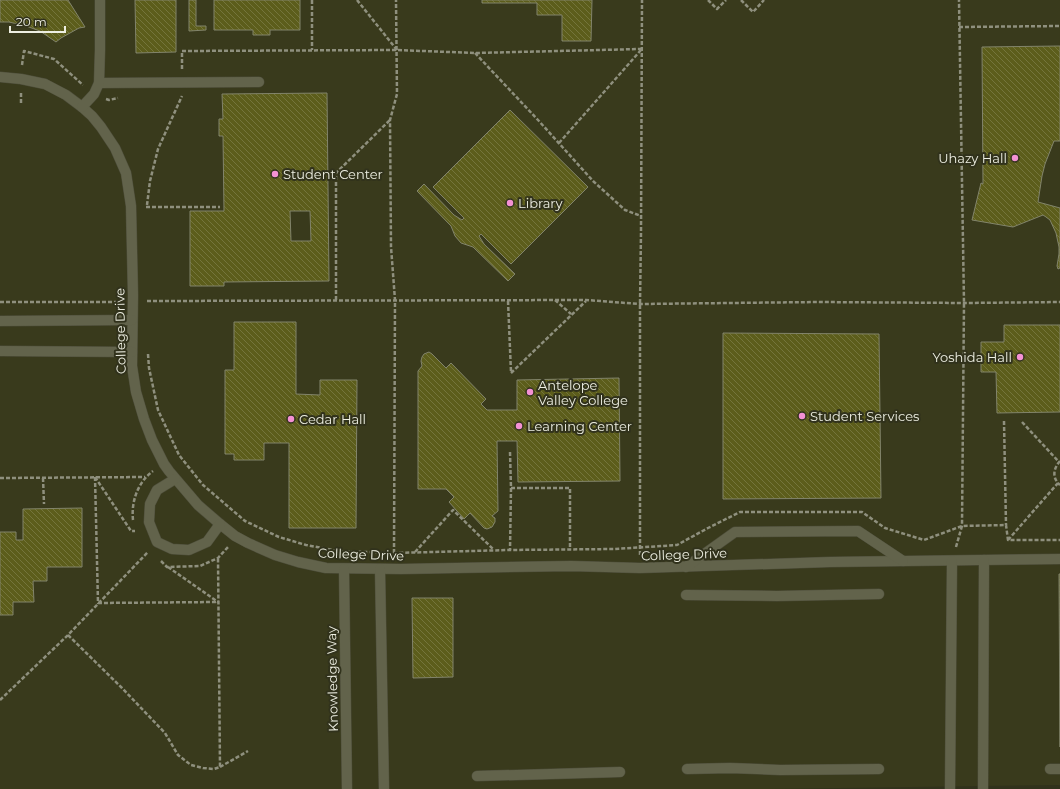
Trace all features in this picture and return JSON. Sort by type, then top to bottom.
[{"type":"lane","points":[[82,107],[94,94],[99,83],[100,0]]},
{"type":"lane","name":"College Drive","points":[[0,76],[21,78],[45,84],[66,95],[82,107],[102,127],[116,148],[126,173],[131,206],[132,366],[136,392],[152,440],[164,464],[198,505],[236,536],[275,556],[326,568],[344,569],[571,566],[640,568],[830,562],[1060,559]]},
{"type":"lane","points":[[99,83],[259,82]]},
{"type":"lane","points":[[0,321],[132,320]]},
{"type":"lane","points":[[0,351],[132,352]]},
{"type":"lane","points":[[175,478],[157,490],[150,504],[149,522],[157,542],[172,550],[189,550],[207,542],[220,524]]},
{"type":"lane","points":[[686,567],[735,532],[858,531],[903,561]]},
{"type":"lane","points":[[950,789],[952,560]]},
{"type":"lane","points":[[983,789],[984,560]]},
{"type":"lane","name":"Knowledge Way","points":[[344,569],[346,789]]},
{"type":"lane","points":[[380,569],[384,789]]},
{"type":"lane","points":[[686,595],[777,596],[879,594]]},
{"type":"lane","points":[[687,769],[879,769]]},
{"type":"lane","points":[[477,776],[620,772]]},
{"type":"path","points":[[312,0],[312,50]]},
{"type":"path","points":[[357,0],[396,50]]},
{"type":"path","points":[[394,553],[395,300],[391,247],[390,120],[398,94],[396,0]]},
{"type":"path","points":[[640,568],[642,0]]},
{"type":"path","points":[[708,0],[717,9],[726,0]]},
{"type":"path","points":[[741,0],[752,12],[764,0]]},
{"type":"path","points":[[952,560],[962,526],[964,303],[958,0]]},
{"type":"path","points":[[959,27],[1060,26]]},
{"type":"path","points":[[146,214],[150,181],[158,149],[182,94],[182,51],[396,50],[475,53],[641,49]]},
{"type":"path","points":[[558,143],[641,49]]},
{"type":"path","points":[[475,53],[593,181],[625,210],[641,216]]},
{"type":"path","points":[[336,300],[336,173],[390,120]]},
{"type":"path","points":[[146,207],[220,207]]},
{"type":"path","points":[[147,295],[148,301]]},
{"type":"path","points":[[556,300],[571,314]]},
{"type":"path","points":[[0,302],[586,300],[640,304],[1060,302]]},
{"type":"path","points":[[508,301],[511,373],[586,300]]},
{"type":"path","points":[[148,353],[149,368],[158,410],[178,455],[203,484],[245,521],[279,537],[306,545],[338,551],[394,553],[615,549],[677,545],[740,512],[862,512],[885,528],[924,540],[962,526],[1006,525]]},
{"type":"path","points":[[1004,421],[1006,525],[1008,540]]},
{"type":"path","points":[[1008,540],[1059,484],[1055,480],[1054,470],[1059,462],[1022,422]]},
{"type":"path","points":[[510,452],[510,550]]},
{"type":"path","points":[[0,478],[146,476]]},
{"type":"path","points":[[95,477],[131,531],[135,531]]},
{"type":"path","points":[[95,477],[98,603]]},
{"type":"path","points":[[43,478],[44,504]]},
{"type":"path","points":[[511,488],[570,488],[570,549]]},
{"type":"path","points":[[415,552],[453,510],[494,550]]},
{"type":"path","points":[[1008,540],[1060,540]]},
{"type":"path","points":[[0,700],[68,635],[157,542]]},
{"type":"path","points":[[218,558],[220,767]]},
{"type":"path","points":[[167,567],[219,602]]},
{"type":"path","points":[[98,603],[219,602]]},
{"type":"path","points":[[68,635],[165,733],[178,756],[191,764],[203,768],[214,769],[248,751]]},
{"type":"shaded area","name":"Antelope Valley College","points":[[0,0],[1060,0],[1060,785],[770,789],[0,789]]},
{"type":"building","points":[[0,0],[68,0],[85,27],[79,28],[56,42],[40,31],[26,26],[9,22],[0,22]]},
{"type":"building","points":[[135,0],[176,0],[176,52],[136,53]]},
{"type":"building","points":[[189,0],[196,0],[196,26],[206,26],[206,30],[189,31]]},
{"type":"building","points":[[214,0],[300,0],[300,30],[270,30],[270,35],[253,35],[253,30],[214,30]]},
{"type":"building","points":[[482,0],[592,0],[591,41],[562,41],[562,15],[537,15],[537,3],[482,3]]},
{"type":"building","name":"Uhazy Hall","points":[[1060,46],[1060,141],[1054,141],[1045,164],[1038,202],[1060,208],[1060,268],[1058,269],[1059,247],[1056,233],[1050,220],[1043,215],[1013,227],[972,220],[981,183],[983,184],[982,47]]},
{"type":"building","name":"Student Center","points":[[327,93],[329,281],[224,282],[224,286],[190,286],[190,211],[224,211],[223,136],[219,136],[219,119],[223,119],[222,94]],"holes":[[[290,211],[310,211],[311,241],[291,241]]]},
{"type":"building","name":"Library","points":[[510,110],[588,187],[511,264],[481,234],[479,236],[484,244],[515,274],[508,281],[473,247],[461,243],[455,236],[451,226],[417,191],[424,184],[454,215],[462,220],[464,218],[433,187]]},
{"type":"building","name":"Cedar Hall","points":[[234,322],[296,322],[296,394],[320,395],[320,380],[357,380],[356,528],[289,528],[289,443],[264,443],[264,460],[234,460],[234,454],[225,454],[225,370],[234,370]]},
{"type":"building","name":"Yoshida Hall","points":[[1004,325],[1060,325],[1060,412],[997,413],[996,372],[981,372],[981,342],[1004,342]]},
{"type":"building","name":"Student Services","points":[[723,333],[879,334],[881,498],[723,499]]},
{"type":"building","name":"Learning Center","points":[[429,352],[446,368],[451,363],[486,399],[481,404],[487,410],[517,410],[517,380],[619,378],[620,481],[518,482],[517,441],[497,441],[498,511],[492,516],[495,518],[495,522],[492,527],[487,529],[484,528],[470,513],[464,519],[449,502],[454,497],[446,489],[418,489],[418,371],[422,366],[422,357],[424,354]]},
{"type":"building","points":[[82,508],[82,567],[47,567],[47,581],[33,581],[34,602],[13,602],[13,615],[0,615],[0,532],[16,532],[16,540],[23,540],[23,509]]},
{"type":"building","points":[[1059,574],[1060,574],[1060,747]]},
{"type":"building","points":[[412,598],[453,598],[453,677],[413,678]]},
{"type":"place","name":"Uhazy Hall","points":[[1015,158]]},
{"type":"place","name":"Student Center","points":[[275,174]]},
{"type":"place","name":"Library","points":[[510,203]]},
{"type":"place","name":"Yoshida Hall","points":[[1020,357]]},
{"type":"place","name":"Antelope Valley College","points":[[530,392]]},
{"type":"place","name":"Student Services","points":[[802,416]]},
{"type":"place","name":"Cedar Hall","points":[[291,419]]},
{"type":"place","name":"Learning Center","points":[[519,426]]}]
